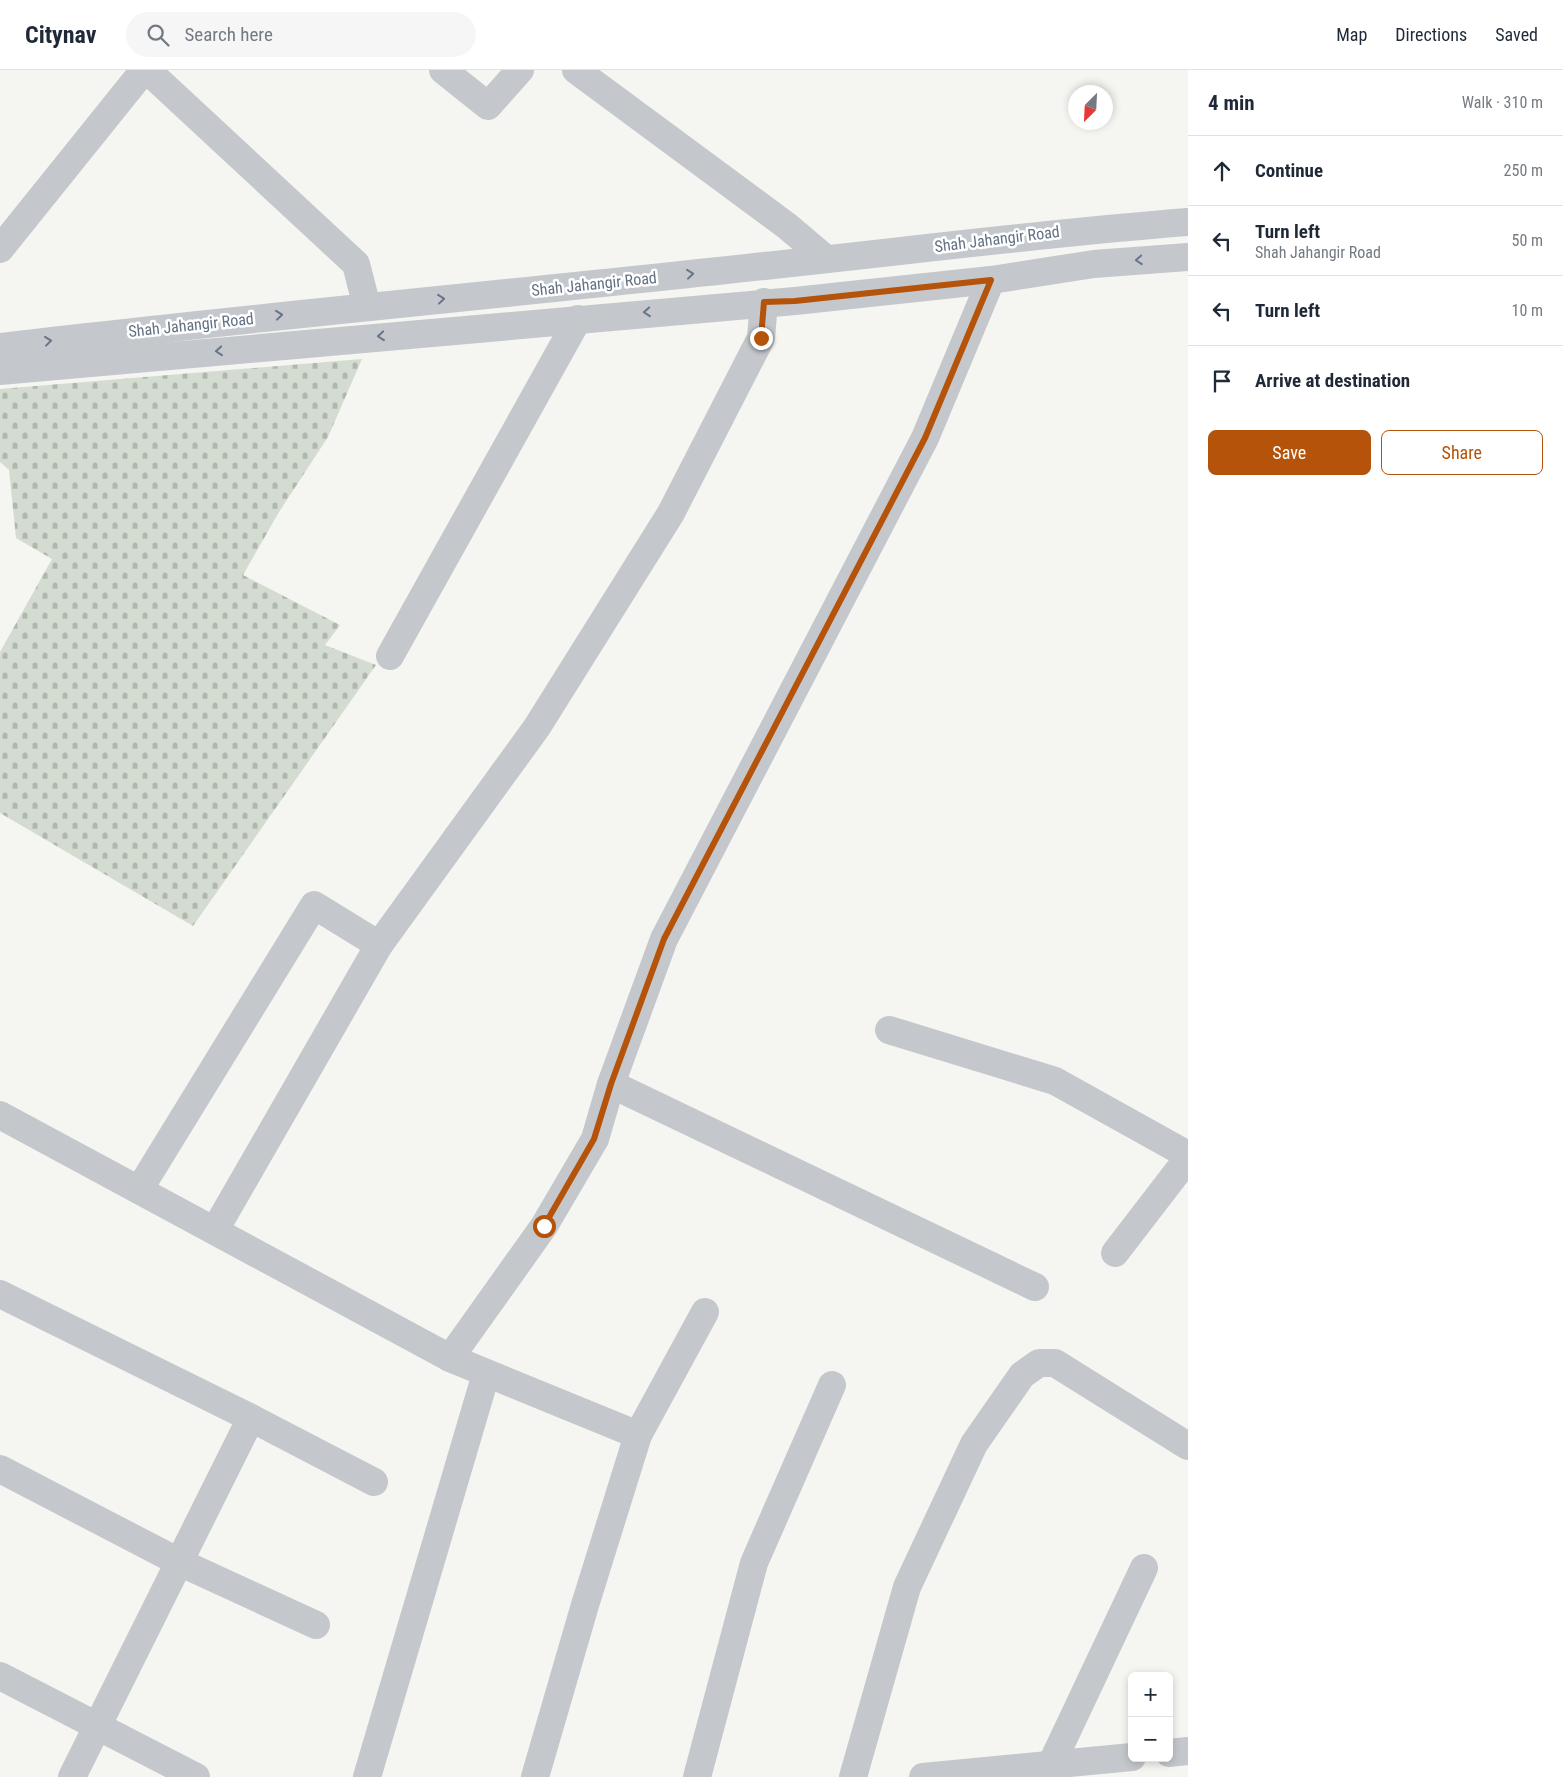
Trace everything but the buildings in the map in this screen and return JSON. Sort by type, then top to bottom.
[{"type":"street","points":[[0,249],[146,70],[356,264],[368,307]]},
{"type":"street","points":[[443,70],[488,106],[520,70]]},
{"type":"street","points":[[576,70],[787,226],[826,259]]},
{"type":"street","name":"Shah Jahangir Road","points":[[0,347],[190,324],[826,259],[1061,232],[1188,222]]},
{"type":"street","name":"Shah Jahangir Road","points":[[0,371],[764,302],[795,301],[991,280],[1094,264],[1188,257]]},
{"type":"street","points":[[450,1358],[549,1218],[594,1139],[611,1084],[664,939],[925,438],[991,280]]},
{"type":"street","points":[[215,1230],[379,945],[537,727],[671,513],[761,338],[764,302]]},
{"type":"street","points":[[390,656],[578,319]]},
{"type":"street","points":[[139,1190],[314,905],[379,945]]},
{"type":"street","points":[[889,1030],[1055,1081],[1188,1156],[1116,1253]]},
{"type":"street","points":[[611,1084],[1035,1287]]},
{"type":"street","points":[[0,1115],[450,1358],[638,1435]]},
{"type":"street","points":[[0,1294],[251,1418],[374,1482]]},
{"type":"street","points":[[535,1777],[585,1605],[638,1435],[705,1312]]},
{"type":"street","points":[[853,1777],[907,1586],[974,1444],[1022,1375],[1039,1363],[1054,1363],[1075,1373],[1188,1446]]},
{"type":"street","points":[[367,1777],[486,1374]]},
{"type":"street","points":[[697,1777],[754,1563],[832,1385]]},
{"type":"street","points":[[72,1777],[251,1418]]},
{"type":"street","points":[[0,1469],[179,1562],[316,1625]]},
{"type":"street","points":[[1050,1767],[1144,1568]]},
{"type":"street","points":[[0,1676],[196,1777]]},
{"type":"street","points":[[1173,1753],[1188,1751]]},
{"type":"street","points":[[923,1777],[1050,1767],[1128,1757]]},
{"type":"green space","points":[[362,359],[328,437],[279,512],[243,575],[340,625],[325,645],[376,665],[193,926],[0,813],[0,652],[52,559],[16,538],[9,470],[0,462],[0,389]]},
{"type":"route","points":[[544,1226],[594,1139],[611,1084],[664,939],[925,438],[991,280],[795,301],[764,302],[761,338]]}]
